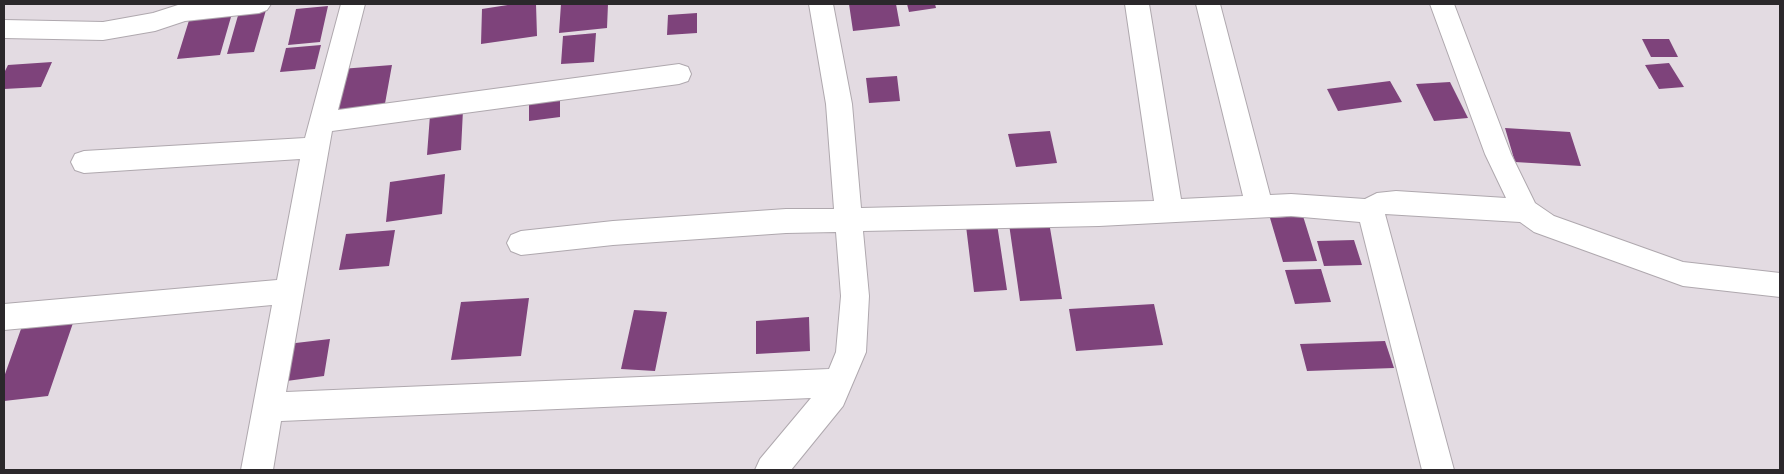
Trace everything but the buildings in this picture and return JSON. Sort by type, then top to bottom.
[{"type":"street","points":[[4,29],[102,31],[155,22],[183,12],[259,4]]},
{"type":"street","points":[[257,470],[291,291],[315,148],[353,4]]},
{"type":"street","points":[[771,470],[832,396],[851,352],[854,296],[839,104],[821,4]]},
{"type":"street","points":[[1137,4],[1169,210]]},
{"type":"street","points":[[1208,4],[1259,205]]},
{"type":"street","points":[[1442,4],[1498,154],[1525,211],[1544,224],[1683,274],[1780,285]]},
{"type":"street","points":[[321,122],[679,74]]},
{"type":"street","points":[[84,162],[315,148]]},
{"type":"street","points":[[1371,211],[1377,204],[1396,202],[1525,211]]},
{"type":"street","points":[[521,243],[709,225],[1089,215],[1259,205],[1291,205],[1371,211]]},
{"type":"street","points":[[1371,211],[1438,470]]},
{"type":"street","points":[[4,318],[291,291]]},
{"type":"street","points":[[269,408],[837,383]]}]
